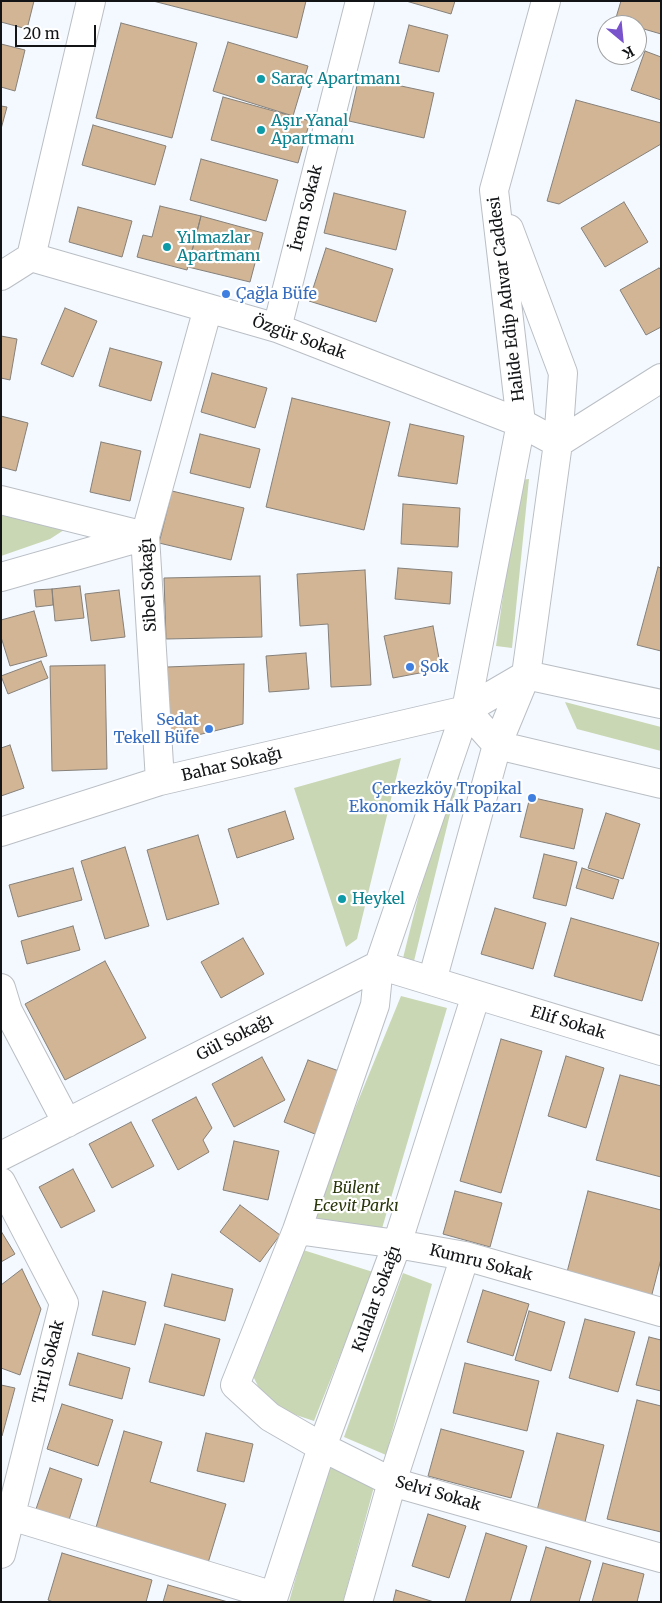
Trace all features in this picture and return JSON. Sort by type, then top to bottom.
[{"type":"street","points":[[1,276],[31,257],[91,1]]},
{"type":"street","name":"İrem Sokak","points":[[277,328],[360,1]]},
{"type":"street","name":"Halide Edip Adıvar Caddesi","points":[[235,1385],[297,1230],[375,1005],[380,966],[466,710],[521,423],[494,190],[546,1]]},
{"type":"street","points":[[432,981],[497,745],[526,675],[558,443],[563,373],[494,190]]},
{"type":"street","name":"Özgür Sokak","points":[[31,257],[277,328],[521,423],[558,443]]},
{"type":"street","name":"Sibel Sokağı","points":[[160,781],[146,536],[208,308]]},
{"type":"street","points":[[558,443],[661,378]]},
{"type":"street","points":[[1,500],[146,536]]},
{"type":"street","points":[[1,577],[146,536]]},
{"type":"street","points":[[526,675],[661,704]]},
{"type":"street","name":"Bahar Sokağı","points":[[1,832],[160,781],[466,710],[526,675]]},
{"type":"street","points":[[466,710],[497,745],[661,784]]},
{"type":"street","points":[[380,966],[476,995]]},
{"type":"street","name":"Gül Sokağı","points":[[1,1156],[380,966]]},
{"type":"street","points":[[1,988],[8,1011],[67,1122]]},
{"type":"street","name":"Elif Sokak","points":[[476,995],[661,1051]]},
{"type":"street","name":"Kulalar Sokağı","points":[[273,1599],[322,1447],[397,1244],[476,995]]},
{"type":"street","name":"Tiril Sokak","points":[[1,1182],[64,1303],[1,1554]]},
{"type":"street","name":"Kumru Sokak","points":[[297,1230],[397,1244],[464,1256],[661,1312]]},
{"type":"street","points":[[358,1602],[392,1482],[464,1256]]},
{"type":"street","name":"Selvi Sokak","points":[[235,1385],[270,1417],[322,1447],[392,1482],[661,1558]]},
{"type":"street","points":[[11,1516],[273,1599]]},
{"type":"green space","points":[[529,479],[512,648],[496,646],[519,480]]},
{"type":"green space","points":[[1,515],[64,530],[50,539],[1,556]]},
{"type":"green space","points":[[565,702],[661,727],[661,751],[577,729]]},
{"type":"green space","points":[[455,750],[465,753],[414,961],[403,958]]},
{"type":"green space","points":[[401,758],[357,939],[346,947],[294,788]]},
{"type":"green space","name":"Bülent Ecevit Parkı","points":[[401,996],[447,1008],[378,1242],[309,1221]]},
{"type":"green space","name":"Bülent Ecevit Parkı","points":[[300,1249],[373,1272],[314,1421],[281,1410],[260,1390],[254,1378],[253,1368]]},
{"type":"green space","points":[[403,1273],[432,1284],[386,1455],[344,1437]]},
{"type":"green space","points":[[328,1461],[375,1483],[343,1602],[289,1602]]},
{"type":"building","points":[[1,1],[34,1],[27,29],[1,22]]},
{"type":"building","points":[[153,1],[306,1],[297,38]]},
{"type":"building","points":[[406,1],[455,1],[451,14]]},
{"type":"building","points":[[621,1],[661,1],[661,34],[647,30],[647,15],[617,15]]},
{"type":"building","points":[[121,23],[197,43],[172,138],[96,118]]},
{"type":"building","points":[[409,25],[448,35],[439,72],[399,63]]},
{"type":"building","name":"Saraç Apartmanı","points":[[228,42],[308,66],[293,116],[213,91]]},
{"type":"building","points":[[1,44],[25,50],[15,91],[1,87]]},
{"type":"building","points":[[647,52],[661,57],[661,100],[631,90],[640,65],[647,65]]},
{"type":"building","points":[[359,77],[434,93],[424,138],[349,121]]},
{"type":"building","name":"Aşır Yanal Apartmanı","points":[[223,97],[310,121],[298,163],[211,140]]},
{"type":"building","points":[[576,100],[661,123],[661,144],[559,204],[547,201]]},
{"type":"building","points":[[1,106],[7,107],[1,129]]},
{"type":"building","points":[[93,125],[166,146],[155,185],[82,165]]},
{"type":"building","points":[[201,159],[278,180],[266,221],[190,200]]},
{"type":"building","points":[[334,193],[406,211],[396,250],[324,233]]},
{"type":"building","points":[[624,202],[648,242],[605,267],[581,228]]},
{"type":"building","name":"Yılmazlar Apartmanı","points":[[160,206],[201,216],[187,270],[137,257],[143,235],[152,237]]},
{"type":"building","points":[[78,207],[132,221],[122,257],[69,242]]},
{"type":"building","points":[[201,216],[263,233],[250,282],[188,267]]},
{"type":"building","points":[[326,248],[393,269],[376,322],[309,301]]},
{"type":"building","points":[[659,268],[661,270],[661,327],[646,335],[620,290]]},
{"type":"building","points":[[65,308],[97,321],[73,377],[41,364]]},
{"type":"building","points":[[1,336],[17,339],[10,380],[1,378]]},
{"type":"building","points":[[110,348],[162,362],[151,401],[99,386]]},
{"type":"building","points":[[212,373],[267,388],[255,428],[201,412]]},
{"type":"building","points":[[292,398],[390,422],[364,530],[266,507]]},
{"type":"building","points":[[1,416],[28,423],[16,471],[1,467]]},
{"type":"building","points":[[410,424],[464,436],[457,484],[398,476]]},
{"type":"building","points":[[200,434],[260,449],[250,488],[190,473]]},
{"type":"building","points":[[101,442],[141,451],[130,501],[90,492]]},
{"type":"building","points":[[172,491],[244,508],[231,560],[159,543]]},
{"type":"building","points":[[403,504],[460,508],[458,547],[401,544]]},
{"type":"building","points":[[658,567],[661,568],[661,651],[637,645]]},
{"type":"building","points":[[398,568],[452,572],[450,604],[395,599]]},
{"type":"building","points":[[365,570],[371,685],[331,687],[328,624],[300,626],[297,574]]},
{"type":"building","points":[[260,576],[262,637],[166,639],[164,578]]},
{"type":"building","points":[[80,586],[84,618],[55,621],[52,589]]},
{"type":"building","points":[[52,589],[53,605],[36,607],[34,590]]},
{"type":"building","points":[[119,590],[125,637],[91,641],[85,594]]},
{"type":"building","points":[[34,611],[47,656],[10,666],[1,637],[1,620]]},
{"type":"building","points":[[433,626],[441,669],[393,678],[384,636]]},
{"type":"building","points":[[306,653],[309,689],[269,692],[266,656]]},
{"type":"building","points":[[41,661],[48,678],[8,694],[1,676]]},
{"type":"building","points":[[244,664],[243,724],[169,742],[167,667]]},
{"type":"building","points":[[105,665],[107,769],[52,771],[50,666]]},
{"type":"building","points":[[10,745],[24,788],[1,796],[1,748]]},
{"type":"building","points":[[530,797],[583,809],[574,849],[520,837]]},
{"type":"building","points":[[285,811],[294,839],[237,858],[228,829]]},
{"type":"building","points":[[606,813],[640,824],[623,879],[588,868]]},
{"type":"building","points":[[198,835],[219,904],[167,920],[147,850]]},
{"type":"building","points":[[125,847],[149,926],[105,939],[81,861]]},
{"type":"building","points":[[544,854],[577,862],[566,906],[533,898]]},
{"type":"building","points":[[73,868],[82,900],[18,917],[9,885]]},
{"type":"building","points":[[582,868],[619,880],[613,899],[576,888]]},
{"type":"building","points":[[495,908],[546,923],[533,969],[481,954]]},
{"type":"building","points":[[571,918],[659,943],[642,1001],[554,976]]},
{"type":"building","points":[[73,926],[80,950],[27,964],[21,941]]},
{"type":"building","points":[[243,938],[264,974],[221,998],[201,962]]},
{"type":"building","points":[[105,961],[146,1038],[65,1080],[25,1004]]},
{"type":"building","points":[[501,1039],[542,1051],[501,1193],[460,1181]]},
{"type":"building","points":[[566,1056],[604,1068],[586,1128],[548,1116]]},
{"type":"building","points":[[262,1057],[285,1100],[234,1127],[212,1084]]},
{"type":"building","points":[[308,1060],[339,1071],[315,1134],[284,1122]]},
{"type":"building","points":[[620,1075],[661,1086],[661,1177],[596,1160]]},
{"type":"building","points":[[196,1097],[212,1128],[203,1140],[209,1152],[178,1170],[152,1120]]},
{"type":"building","points":[[131,1122],[154,1166],[112,1188],[89,1144]]},
{"type":"building","points":[[234,1141],[279,1151],[268,1200],[223,1190]]},
{"type":"building","points":[[73,1169],[95,1211],[61,1228],[39,1187]]},
{"type":"building","points":[[455,1191],[502,1203],[490,1247],[443,1234]]},
{"type":"building","points":[[588,1191],[661,1210],[661,1259],[651,1298],[566,1276]]},
{"type":"building","points":[[240,1205],[280,1235],[260,1262],[220,1232]]},
{"type":"building","points":[[1,1231],[15,1254],[1,1262]]},
{"type":"building","points":[[22,1269],[41,1309],[20,1375],[1,1368],[1,1285]]},
{"type":"building","points":[[172,1274],[233,1289],[225,1321],[164,1306]]},
{"type":"building","points":[[483,1290],[529,1304],[513,1356],[467,1342]]},
{"type":"building","points":[[103,1291],[146,1302],[135,1345],[92,1335]]},
{"type":"building","points":[[529,1311],[565,1322],[551,1371],[515,1360]]},
{"type":"building","points":[[585,1319],[635,1332],[618,1392],[569,1378]]},
{"type":"building","points":[[165,1324],[220,1339],[204,1396],[149,1382]]},
{"type":"building","points":[[649,1337],[661,1340],[661,1391],[636,1385]]},
{"type":"building","points":[[78,1353],[130,1368],[122,1399],[69,1385]]},
{"type":"building","points":[[465,1363],[539,1381],[527,1431],[453,1413]]},
{"type":"building","points":[[1,1385],[15,1388],[2,1436],[1,1436]]},
{"type":"building","points":[[637,1400],[661,1406],[661,1532],[607,1519]]},
{"type":"building","points":[[62,1404],[113,1420],[98,1466],[47,1449]]},
{"type":"building","points":[[441,1429],[524,1451],[511,1498],[428,1476]]},
{"type":"building","points":[[124,1431],[162,1442],[150,1482],[226,1504],[208,1563],[95,1531]]},
{"type":"building","points":[[206,1433],[253,1444],[244,1482],[197,1471]]},
{"type":"building","points":[[557,1433],[604,1445],[583,1530],[535,1518]]},
{"type":"building","points":[[50,1468],[82,1479],[69,1520],[36,1509]]},
{"type":"building","points":[[428,1514],[466,1526],[449,1578],[412,1566]]},
{"type":"building","points":[[486,1533],[527,1546],[510,1602],[465,1602]]},
{"type":"building","points":[[546,1547],[591,1561],[579,1602],[530,1602]]},
{"type":"building","points":[[62,1553],[152,1580],[146,1602],[53,1602],[48,1600]]},
{"type":"building","points":[[603,1563],[644,1574],[637,1602],[592,1602]]},
{"type":"building","points":[[168,1585],[228,1602],[163,1602]]},
{"type":"building","points":[[396,1590],[434,1602],[393,1602]]},
{"type":"place","name":"Saraç Apartmanı","points":[[261,79]]},
{"type":"place","name":"Aşır Yanal Apartmanı","points":[[261,130]]},
{"type":"place","name":"Yılmazlar Apartmanı","points":[[167,247]]},
{"type":"place","name":"Çağla Büfe","points":[[226,294]]},
{"type":"place","name":"Şok","points":[[410,667]]},
{"type":"place","name":"Sedat Tekell Büfe","points":[[209,729]]},
{"type":"place","name":"Çerkezköy Tropikal Ekonomik Halk Pazarı","points":[[532,798]]},
{"type":"place","name":"Heykel","points":[[342,899]]}]
